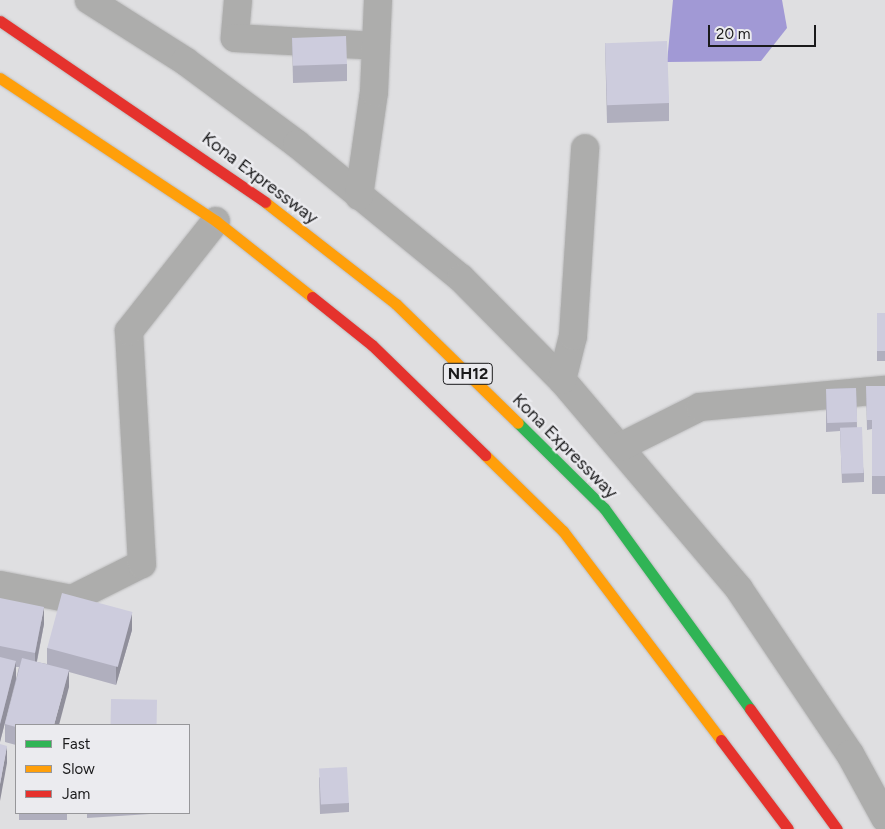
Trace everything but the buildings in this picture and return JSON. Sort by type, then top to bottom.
[{"type":"highway","name":"Kona Expressway","points":[[0,21],[230,175],[396,304],[604,508],[837,829]]},
{"type":"highway","name":"NH12","points":[[0,78],[216,220],[372,345],[563,531],[788,829]]},
{"type":"street","points":[[238,0],[235,38],[376,46]]},
{"type":"street","points":[[359,196],[376,46],[378,0]]},
{"type":"street","points":[[100,3],[185,61],[461,278],[562,380],[739,589],[850,754],[885,818]]},
{"type":"street","points":[[562,380],[573,336],[585,148]]},
{"type":"street","points":[[0,585],[72,599],[142,564],[129,331],[216,220]]},
{"type":"street","points":[[620,447],[700,406],[885,390]]},
{"type":"shaded area","points":[[673,0],[782,0],[787,28],[761,61],[667,62]]},
{"type":"traffic: fast","points":[[518,423],[604,508],[750,709]]},
{"type":"traffic: slow","points":[[0,78],[216,221],[312,297]]},
{"type":"traffic: slow","points":[[265,202],[396,304],[518,423]]},
{"type":"traffic: slow","points":[[485,455],[563,531],[721,740]]},
{"type":"traffic: jam","points":[[0,21],[265,202]]},
{"type":"traffic: jam","points":[[312,297],[372,345],[485,455]]},
{"type":"traffic: jam","points":[[750,709],[837,829]]},
{"type":"traffic: jam","points":[[721,740],[788,829]]}]
